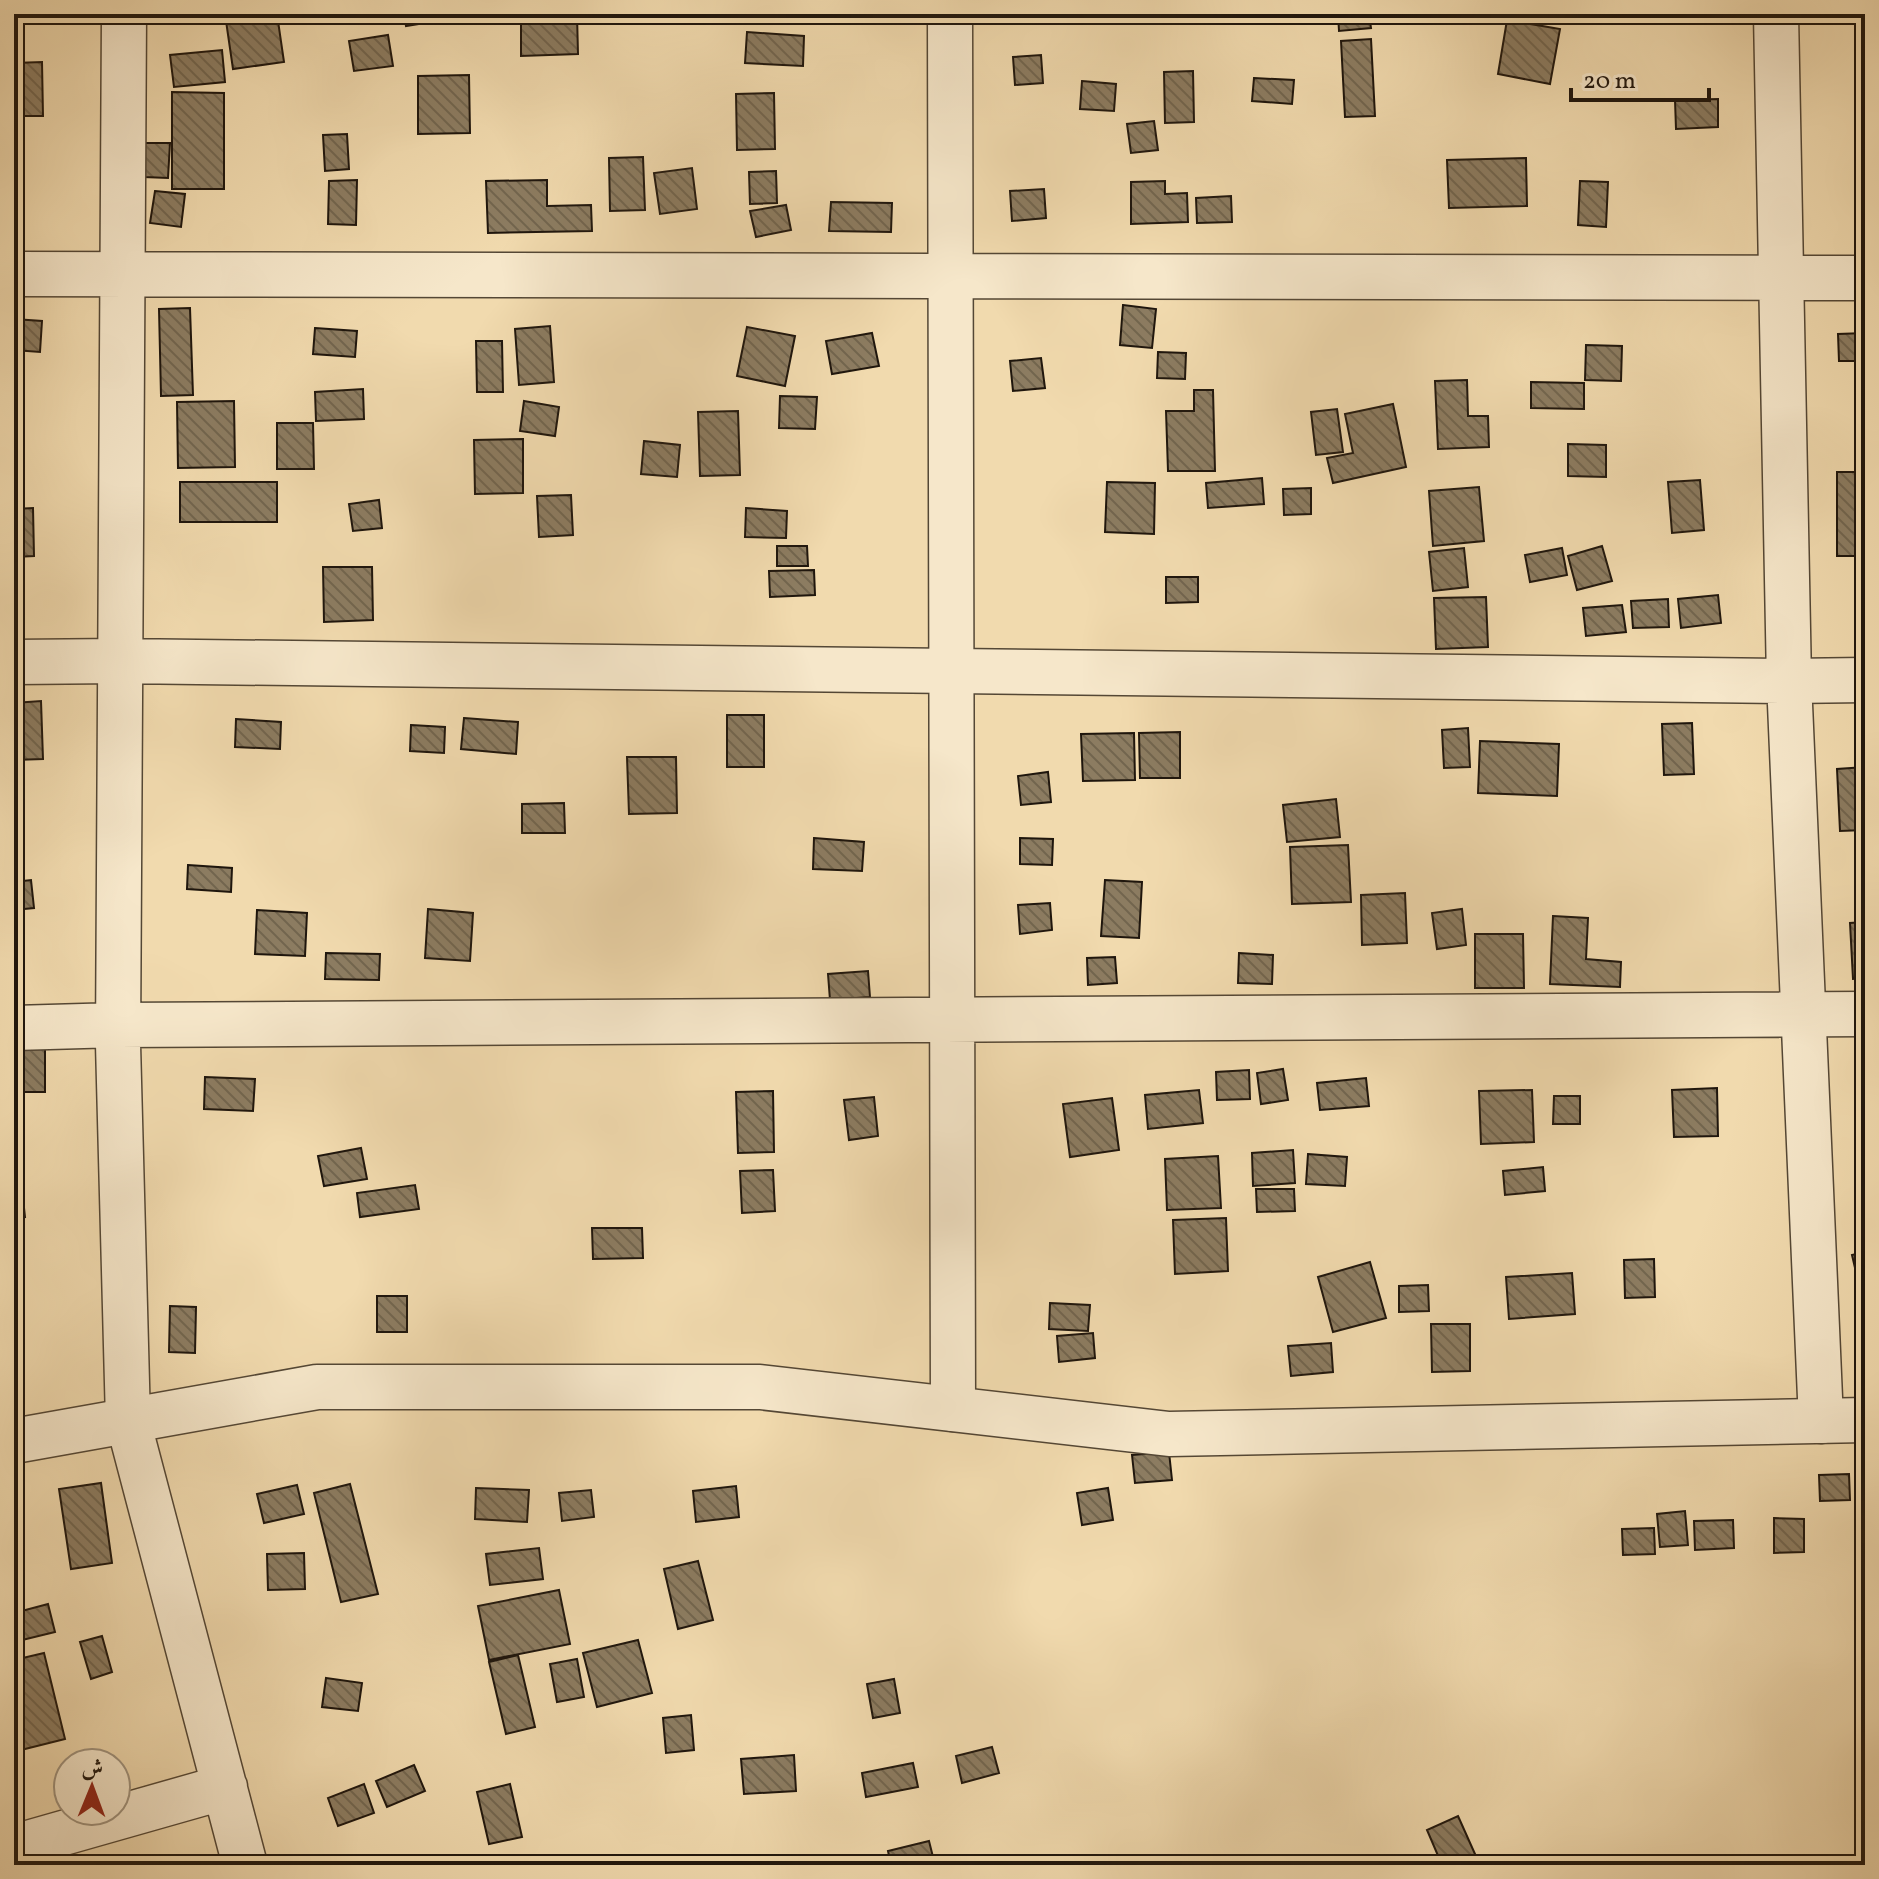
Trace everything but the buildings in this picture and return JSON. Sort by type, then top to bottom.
[{"type":"street","points":[[124,14],[118,1025],[128,1421],[245,1865]]},
{"type":"street","points":[[950,14],[953,1409]]},
{"type":"street","points":[[1776,14],[1789,681],[1821,1421]]},
{"type":"street","points":[[14,274],[1865,278]]},
{"type":"street","points":[[14,662],[1865,680]]},
{"type":"street","points":[[14,1028],[1865,1014]]},
{"type":"street","points":[[25,1441],[317,1387],[760,1387],[1169,1434],[1865,1420]]},
{"type":"street","points":[[14,1847],[225,1787]]}]
